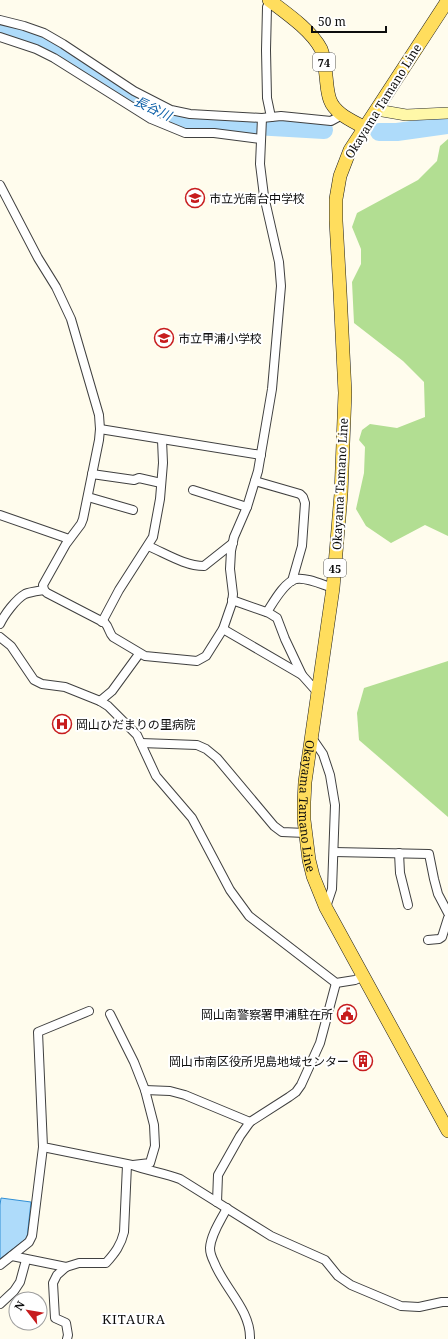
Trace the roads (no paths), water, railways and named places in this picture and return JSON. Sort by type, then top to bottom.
[{"type":"main road","name":"74","points":[[270,0],[300,25],[321,49],[326,68],[330,100],[333,107],[342,115],[365,128]]},
{"type":"main road","name":"Okayama Tamano Line","points":[[448,0],[350,150],[344,162],[340,176],[336,199],[336,221],[345,393],[342,494],[333,588],[305,788],[304,820],[309,860],[313,876],[326,908],[448,1131]]},
{"type":"main road","points":[[377,110],[406,114],[448,113]]},
{"type":"street","points":[[270,0],[267,7],[266,50],[267,98],[271,117]]},
{"type":"street","points":[[0,20],[44,33],[134,91],[171,110],[190,114],[262,120],[281,116],[331,121],[342,115]]},
{"type":"street","points":[[0,38],[36,49],[54,58],[150,119],[166,126],[185,133],[261,135]]},
{"type":"street","points":[[44,590],[108,626],[110,634],[139,654],[152,657],[197,661],[206,656],[223,629],[233,594],[230,569],[231,551],[247,507],[261,455],[272,388],[281,286],[279,262],[264,196],[260,164],[262,120]]},
{"type":"street","points":[[0,185],[38,258],[56,287],[71,319],[99,415],[100,429],[88,497],[81,524],[69,539],[44,585],[44,590]]},
{"type":"street","points":[[100,429],[261,455]]},
{"type":"street","points":[[102,622],[119,590],[148,546],[152,537],[161,483],[163,463],[162,440]]},
{"type":"street","points":[[92,474],[134,480],[139,478],[161,483]]},
{"type":"street","points":[[255,481],[300,494],[304,497],[305,503],[302,546],[292,581]]},
{"type":"street","points":[[193,490],[247,507]]},
{"type":"street","points":[[88,497],[132,510]]},
{"type":"street","points":[[0,515],[69,539]]},
{"type":"street","points":[[148,546],[183,561],[197,566],[204,566],[233,543]]},
{"type":"street","points":[[267,612],[279,594],[292,581],[297,579],[309,580],[333,588]]},
{"type":"street","points":[[0,624],[20,597],[44,590]]},
{"type":"street","points":[[232,600],[267,612],[277,618],[302,675],[318,693]]},
{"type":"street","points":[[223,629],[302,675]]},
{"type":"street","points":[[0,637],[11,646],[31,676],[38,683],[65,688],[100,701],[108,706],[137,735],[156,776],[192,818],[230,890],[249,916],[336,983],[355,980],[364,976]]},
{"type":"street","points":[[100,701],[112,691],[139,654]]},
{"type":"street","points":[[312,738],[323,754],[336,805],[332,889],[326,908]]},
{"type":"street","points":[[141,743],[197,745],[206,748],[217,758],[274,826],[282,832],[305,833]]},
{"type":"street","points":[[334,852],[429,854],[438,894],[448,913]]},
{"type":"street","points":[[399,853],[400,873],[408,905]]},
{"type":"street","points":[[428,940],[439,939],[442,937],[448,918]]},
{"type":"street","points":[[217,1202],[218,1175],[240,1136],[250,1122],[296,1092],[301,1085],[320,1043],[336,983]]},
{"type":"street","points":[[0,1266],[29,1242],[32,1236],[43,1147],[38,1032],[89,1011]]},
{"type":"street","points":[[110,1014],[134,1062],[145,1090],[154,1125],[155,1146],[150,1162],[129,1165]]},
{"type":"street","points":[[145,1090],[170,1091],[185,1095],[250,1122]]},
{"type":"street","points":[[43,1147],[168,1174],[180,1179],[271,1236],[325,1260],[338,1276],[351,1285],[387,1301],[412,1308],[448,1302]]},
{"type":"street","points":[[12,1256],[66,1267],[79,1263],[106,1262],[114,1254],[122,1242],[129,1165]]},
{"type":"street","points":[[227,1208],[211,1242],[211,1255],[218,1272],[244,1314],[250,1331],[250,1339]]},
{"type":"street","points":[[0,1304],[14,1291],[20,1282],[26,1260]]},
{"type":"street","points":[[66,1267],[57,1276],[53,1283],[55,1318],[66,1323],[68,1335],[67,1339]]},
{"type":"water","points":[[1,1198],[31,1202],[27,1238],[0,1259],[0,1205]]},
{"type":"waterway","name":"長谷川","points":[[0,30],[41,41],[70,57],[139,102],[158,112],[180,120],[188,122],[324,130]]},
{"type":"waterway","name":"長谷川","points":[[379,132],[397,132],[448,125]]},
{"type":"place","name":"市立光南台中学校","points":[[195,198]]},
{"type":"place","name":"市立甲浦小学校","points":[[164,338]]},
{"type":"place","name":"岡山ひだまりの里病院","points":[[62,724]]},
{"type":"place","name":"岡山南警察署甲浦駐在所","points":[[347,1014]]},
{"type":"place","name":"岡山市南区役所児島地域センター","points":[[363,1061]]},
{"type":"district","name":"KITAURA","points":[[134,1319]]}]
